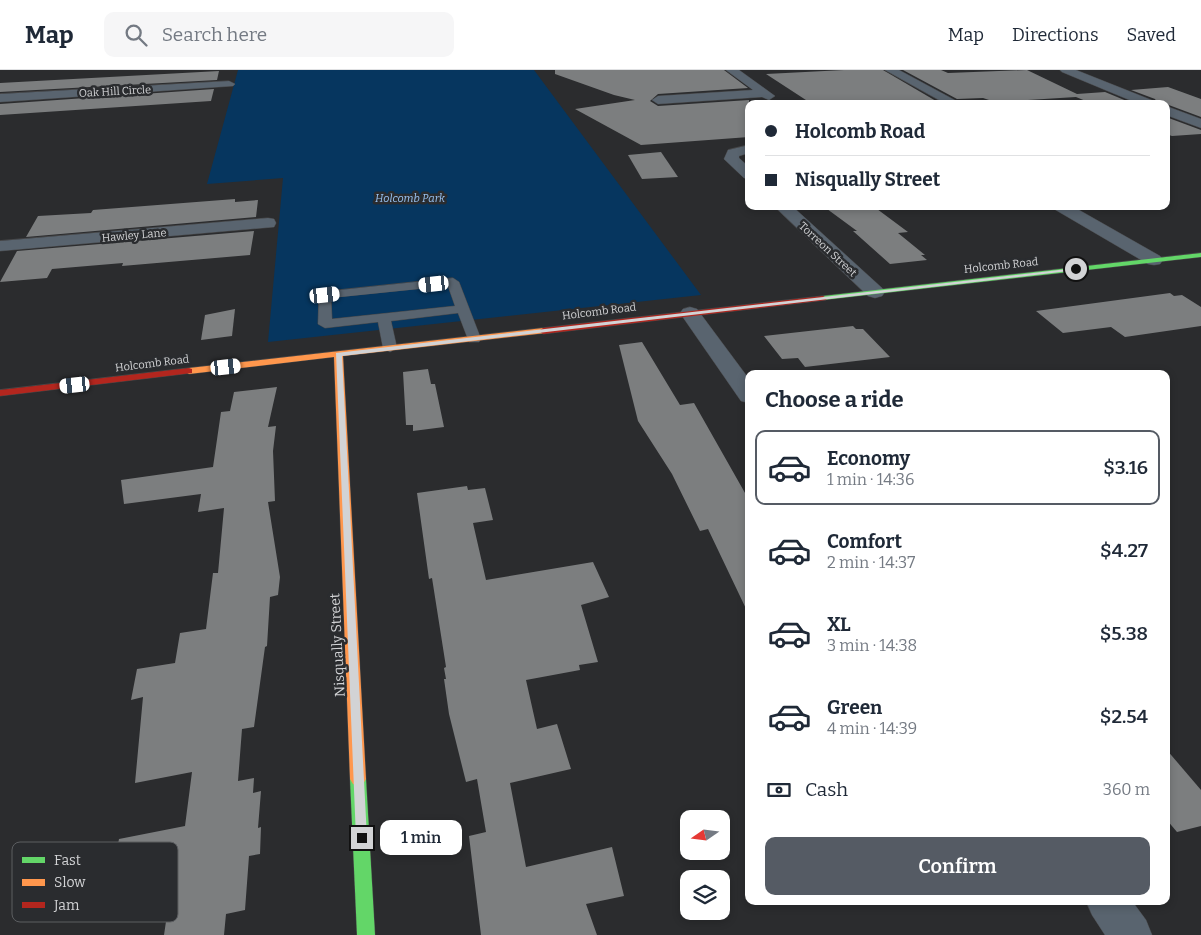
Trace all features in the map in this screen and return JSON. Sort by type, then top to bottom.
[{"type":"street","points":[[732,70],[775,100]]},
{"type":"street","points":[[890,70],[948,100]]},
{"type":"street","points":[[1066,70],[1140,100]]},
{"type":"street","name":"Oak Hill Circle","points":[[0,98],[229,84]]},
{"type":"street","points":[[658,100],[765,93]]},
{"type":"street","points":[[1170,112],[1201,124]]},
{"type":"street","points":[[745,150],[734,154],[731,159],[745,171]]},
{"type":"street","name":"Torreon Street","points":[[786,210],[875,292]]},
{"type":"street","points":[[1067,210],[1154,260]]},
{"type":"street","name":"Hawley Lane","points":[[0,246],[268,223]]},
{"type":"street","name":"Holcomb Road","points":[[0,394],[1201,255]]},
{"type":"street","points":[[690,313],[745,390]]},
{"type":"street","name":"Nisqually Street","points":[[338,354],[366,935]]},
{"type":"street","points":[[1110,905],[1130,935]]},
{"type":"lane","points":[[463,309],[326,324],[325,295],[453,282],[463,309],[474,339]]},
{"type":"lane","points":[[384,318],[390,348]]},
{"type":"green space","name":"Holcomb Park","points":[[238,70],[534,70],[701,295],[268,342],[283,178],[207,184]]},
{"type":"building","points":[[555,70],[724,70],[748,88],[658,94],[650,101],[658,106],[745,100],[745,137],[641,145],[575,109],[635,100],[614,95],[555,74]]},
{"type":"building","points":[[883,70],[934,100],[806,100],[766,74]]},
{"type":"building","points":[[903,70],[941,70],[948,73],[1027,70],[1077,94],[1105,92],[1124,100],[1083,100],[1076,97],[1027,100],[957,99]]},
{"type":"building","points":[[219,71],[217,80],[0,92],[0,83]]},
{"type":"building","points":[[1168,87],[1201,99],[1201,117],[1170,105],[1170,100],[1156,100],[1131,90]]},
{"type":"building","points":[[214,89],[211,101],[0,115],[0,104]]},
{"type":"building","points":[[1170,118],[1201,130],[1201,134],[1170,135]]},
{"type":"building","points":[[661,152],[678,177],[642,179],[628,155]]},
{"type":"building","points":[[235,199],[235,202],[258,200],[256,217],[26,237],[38,216],[91,213],[93,210]]},
{"type":"building","points":[[828,210],[878,210],[908,232],[898,233],[925,255],[921,255],[927,260],[890,264],[853,231],[857,231]]},
{"type":"building","points":[[254,231],[250,255],[122,266],[123,263],[52,269],[47,278],[0,282],[17,251]]},
{"type":"building","points":[[1170,293],[1174,296],[1182,295],[1201,307],[1201,326],[1125,337],[1111,327],[1063,333],[1036,311]]},
{"type":"building","points":[[235,309],[232,336],[201,340],[205,315]]},
{"type":"building","points":[[853,326],[856,329],[863,329],[890,357],[805,367],[798,358],[782,359],[764,336]]},
{"type":"building","points":[[642,342],[680,405],[694,403],[745,493],[745,607],[708,529],[700,531],[672,474],[638,421],[619,345]]},
{"type":"building","points":[[428,369],[431,384],[435,384],[444,427],[413,431],[413,425],[406,425],[403,372]]},
{"type":"building","points":[[277,387],[268,427],[276,426],[273,451],[275,501],[268,502],[280,577],[278,595],[270,597],[267,646],[265,647],[254,727],[242,729],[238,781],[254,778],[253,793],[261,791],[258,828],[261,827],[260,854],[249,856],[245,910],[226,914],[224,935],[164,935],[166,922],[178,922],[178,842],[118,842],[119,839],[185,826],[192,772],[135,783],[143,697],[131,700],[137,669],[175,663],[180,633],[206,629],[213,573],[218,573],[224,508],[198,512],[201,494],[124,504],[121,480],[213,467],[221,412],[230,411],[234,392]]},
{"type":"building","points":[[467,486],[468,490],[485,488],[493,520],[473,523],[486,580],[593,562],[609,597],[581,605],[598,662],[579,665],[580,670],[526,680],[537,729],[557,724],[571,769],[510,783],[526,867],[612,847],[624,896],[586,904],[597,935],[481,935],[469,836],[486,832],[477,779],[466,782],[449,714],[444,679],[446,679],[444,668],[446,667],[432,578],[429,579],[417,493]]},
{"type":"building","points":[[1170,754],[1201,790],[1201,826],[1177,832],[1170,824]]},
{"type":"traffic: fast","points":[[823,298],[1201,255]]},
{"type":"traffic: fast","points":[[358,779],[366,935]]},
{"type":"traffic: slow","points":[[189,371],[543,331]]},
{"type":"traffic: slow","points":[[338,354],[358,779]]},
{"type":"traffic: jam","points":[[543,331],[823,298]]},
{"type":"traffic: jam","points":[[0,393],[189,371]]},
{"type":"route","points":[[362,838],[338,354],[1076,269]]}]
